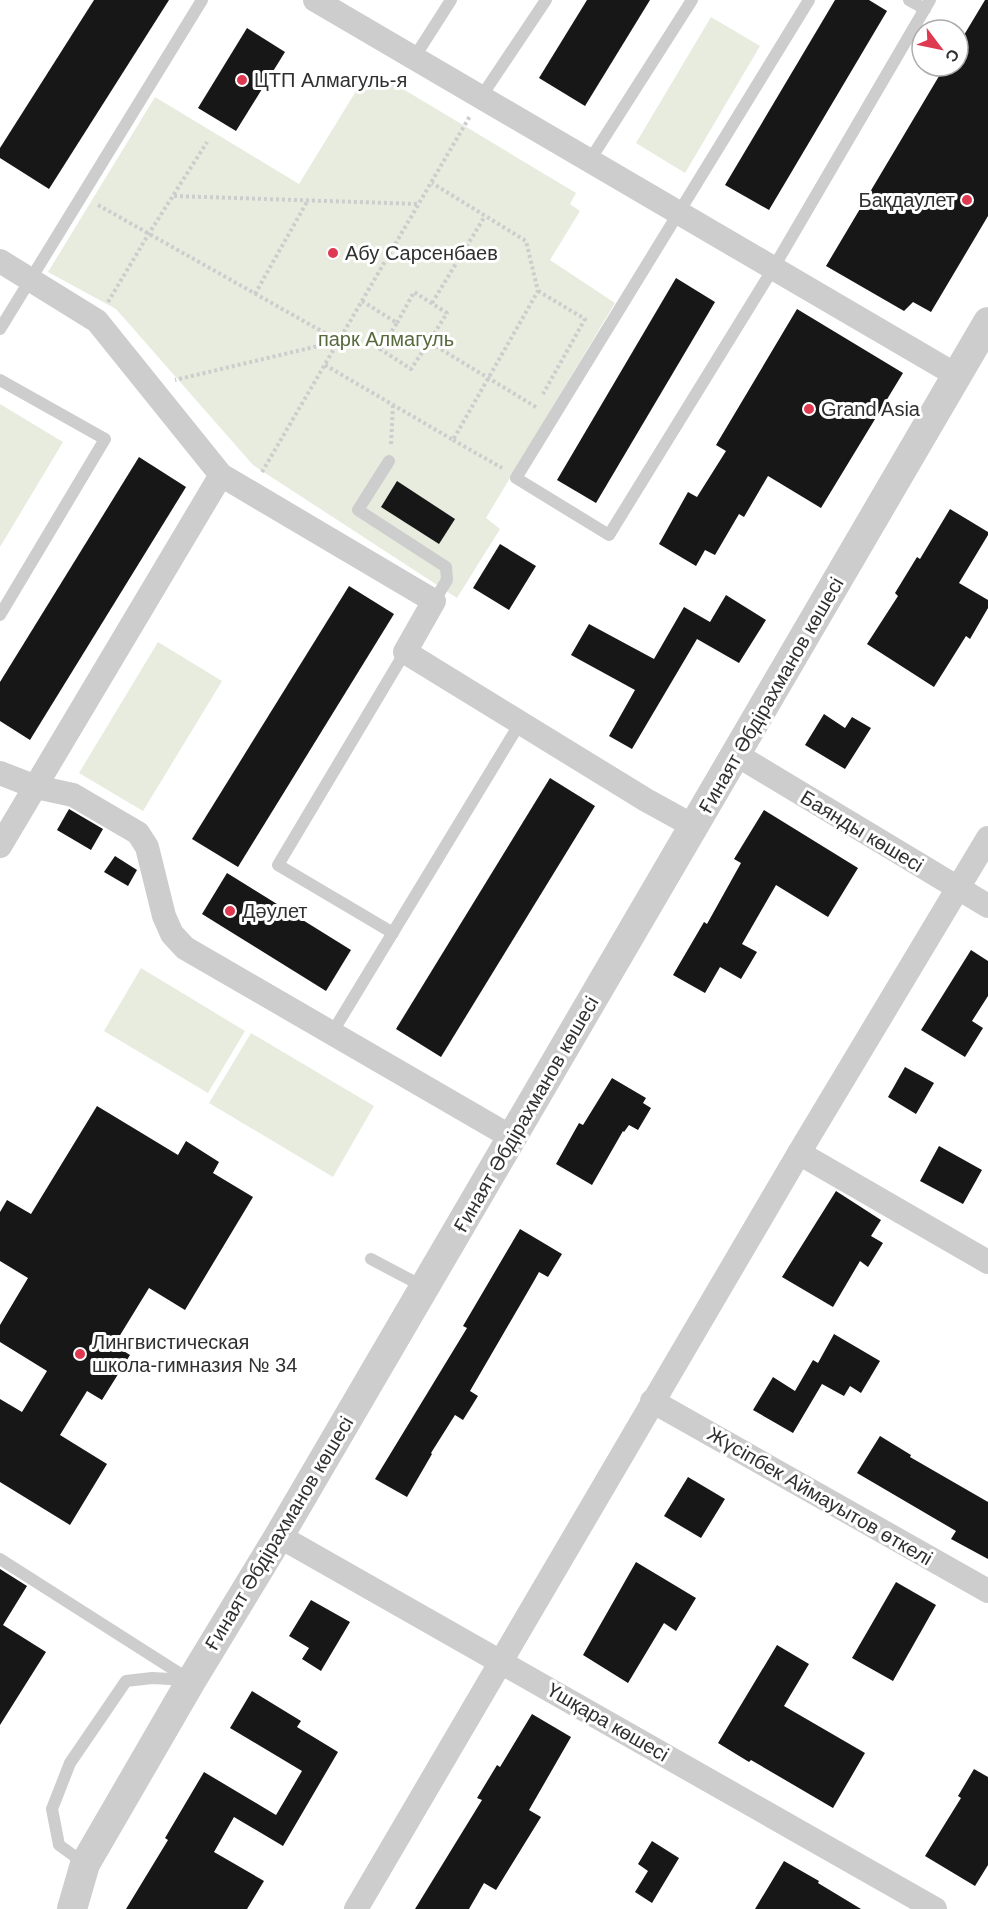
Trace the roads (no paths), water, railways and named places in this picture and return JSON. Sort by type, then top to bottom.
[{"type":"street","points":[[320,1],[957,375]]},
{"type":"street","points":[[0,261],[97,321],[221,475],[434,601],[405,652],[694,827]]},
{"type":"street","name":"Ғинаят Әбдірахманов көшесі","points":[[72,1909],[85,1864],[190,1681],[279,1536],[513,1138],[988,322]]},
{"type":"street","points":[[0,846],[221,475]]},
{"type":"street","name":"Баянды көшесі","points":[[737,755],[988,906]]},
{"type":"street","points":[[0,773],[36,787],[73,795],[138,833],[147,848],[164,916],[172,934],[185,948],[513,1138]]},
{"type":"street","points":[[356,1909],[652,1401],[988,838]]},
{"type":"street","points":[[799,1153],[988,1262]]},
{"type":"street","name":"Жүсіпбек Аймауытов өткелі","points":[[652,1401],[988,1592]]},
{"type":"street","name":"Үшқара көшесі","points":[[279,1536],[935,1909]]},
{"type":"lane","points":[[0,329],[202,0]]},
{"type":"lane","points":[[414,58],[451,0]]},
{"type":"lane","points":[[482,97],[546,0]]},
{"type":"lane","points":[[590,160],[692,0]]},
{"type":"lane","points":[[809,0],[516,478],[609,535],[774,267],[928,5],[909,0]]},
{"type":"lane","points":[[0,380],[105,439],[0,615]]},
{"type":"lane","points":[[389,461],[358,510],[446,567],[447,580],[434,601]]},
{"type":"lane","points":[[393,933],[278,865],[405,652]]},
{"type":"lane","points":[[332,1033],[520,723]]},
{"type":"lane","points":[[371,1259],[424,1287]]},
{"type":"lane","points":[[0,1559],[190,1681]]},
{"type":"lane","points":[[85,1864],[59,1845],[52,1809],[70,1762],[126,1681],[152,1678],[190,1681]]},
{"type":"place","name":"ЦТП Алмагуль-я","points":[[242,80]]},
{"type":"place","name":"Бақдаулет","points":[[967,200]]},
{"type":"place","name":"Абу Сарсенбаев","points":[[333,253]]},
{"type":"place","name":"Grand Asia","points":[[809,409]]},
{"type":"place","name":"Дәулет","points":[[230,911]]},
{"type":"place","name":"Лингвистическая школа-гимназия № 34","points":[[80,1354]]},
{"type":"park label","name":"парк Алмагуль","points":[[386,339]]}]
